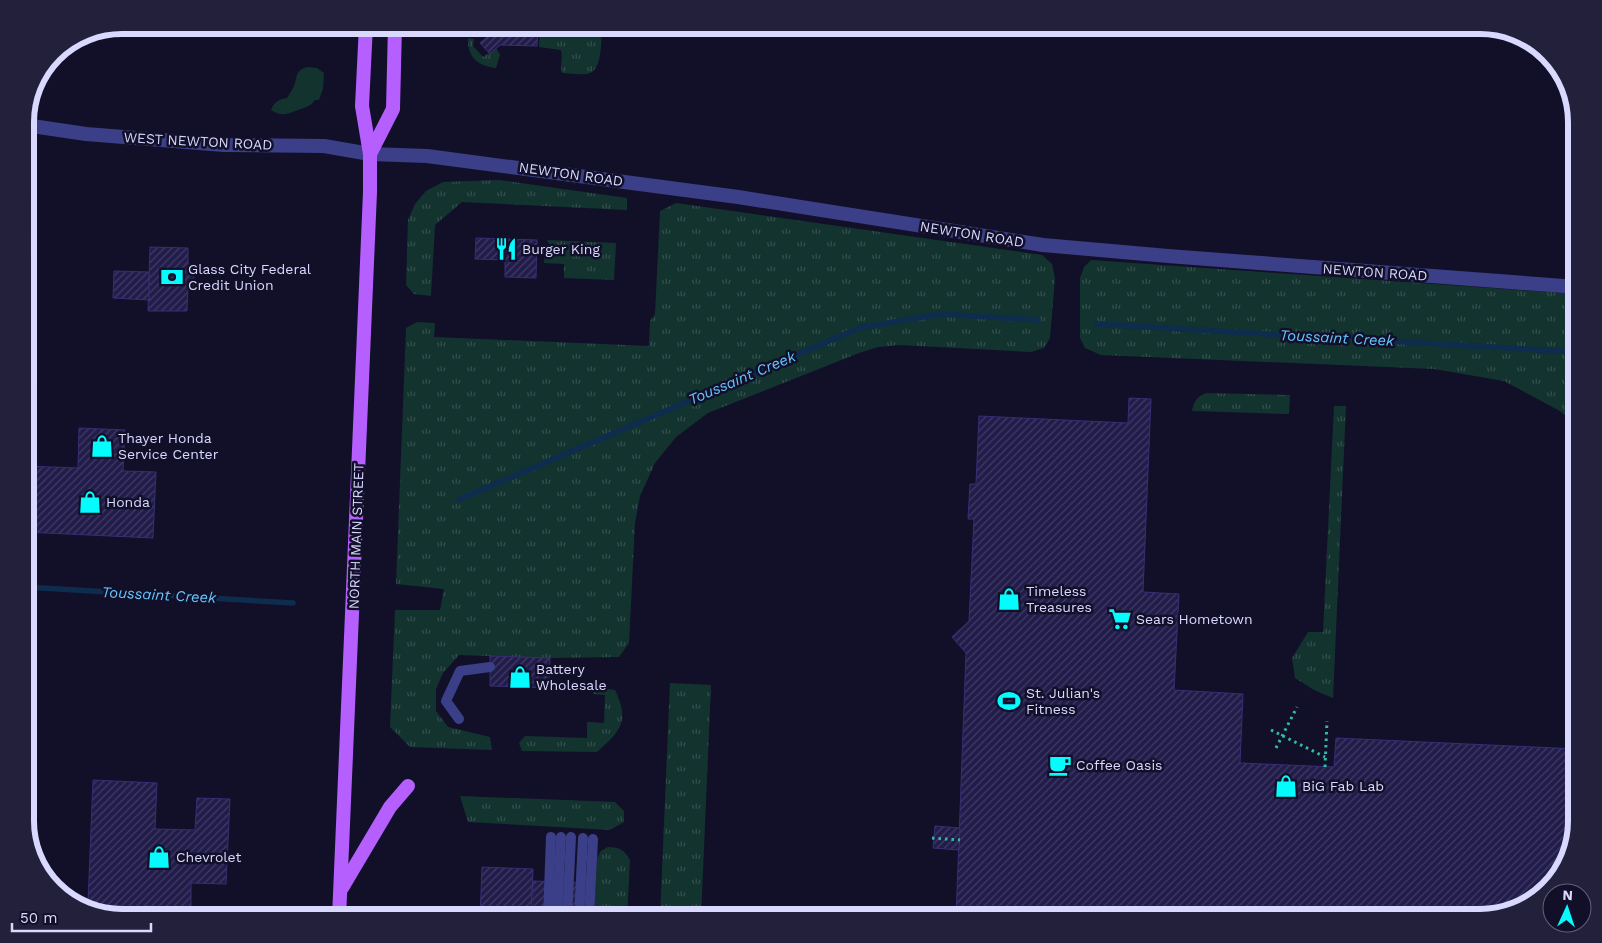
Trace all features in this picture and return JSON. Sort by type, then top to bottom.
[{"type":"main road","name":"NORTH MAIN STREET","points":[[339,909],[369,220],[370,154],[362,106],[366,34]]},
{"type":"main road","points":[[370,154],[393,109],[395,34]]},
{"type":"main road","points":[[340,890],[390,807],[408,786]]},
{"type":"street","name":"WEST NEWTON ROAD","points":[[34,126],[86,134],[224,145],[324,146],[370,154]]},
{"type":"street","name":"NEWTON ROAD","points":[[370,154],[427,156],[521,167],[738,197],[1043,245],[1568,286]]},
{"type":"lane","points":[[459,719],[446,701],[460,671],[490,668]]},
{"type":"lane","points":[[549,909],[561,837]]},
{"type":"lane","points":[[558,909],[561,837]]},
{"type":"lane","points":[[561,837],[566,909]]},
{"type":"lane","points":[[580,909],[588,838],[589,909]]},
{"type":"path","points":[[1276,748],[1297,707]]},
{"type":"path","points":[[1325,767],[1327,720]]},
{"type":"path","points":[[1271,730],[1325,757]]},
{"type":"path","points":[[932,838],[960,840]]},
{"type":"green space","points":[[540,34],[601,34],[599,59],[594,70],[590,73],[562,73],[561,50],[539,47]]},
{"type":"green space","points":[[468,38],[474,39],[473,46],[483,57],[496,48],[500,55],[496,68],[479,63],[475,59],[469,50]]},
{"type":"green space","points":[[309,67],[317,68],[324,73],[323,89],[319,100],[315,100],[308,106],[288,114],[278,114],[271,110],[277,101],[287,98],[294,87],[300,70]]},
{"type":"green space","points":[[499,180],[627,198],[627,210],[462,202],[435,225],[431,296],[414,294],[406,285],[408,220],[415,204],[426,191],[443,182]]},
{"type":"green space","points":[[676,203],[1042,255],[1052,264],[1055,278],[1050,338],[1044,348],[1031,352],[900,345],[878,347],[708,413],[676,437],[655,463],[640,496],[635,523],[629,643],[619,657],[550,658],[459,655],[443,673],[436,689],[436,711],[448,727],[490,737],[492,750],[410,747],[390,727],[395,610],[440,610],[444,589],[396,584],[406,328],[417,322],[435,323],[434,337],[649,346],[650,321],[655,314],[660,211]]},
{"type":"green space","points":[[547,240],[616,243],[614,280],[564,278],[564,264],[544,263],[545,255],[553,251]]},
{"type":"green space","points":[[1091,260],[1568,293],[1568,418],[1560,411],[1504,381],[1434,369],[1101,355],[1085,348],[1080,338],[1080,278],[1084,267]]},
{"type":"green space","points":[[1206,393],[1290,395],[1289,414],[1192,411],[1196,400]]},
{"type":"green space","points":[[1334,406],[1346,406],[1333,698],[1314,690],[1295,678],[1292,658],[1308,632],[1323,632]]},
{"type":"green space","points":[[670,683],[711,685],[701,909],[660,909]]},
{"type":"green space","points":[[590,688],[615,690],[622,710],[621,725],[612,738],[597,752],[522,751],[519,743],[525,736],[587,738],[587,722],[604,723],[605,695],[594,694]]},
{"type":"green space","points":[[460,796],[615,802],[624,811],[624,822],[610,830],[468,822]]},
{"type":"green space","points":[[608,847],[616,848],[626,854],[630,860],[627,909],[594,909],[597,858],[601,851]]},
{"type":"building","points":[[491,34],[538,34],[537,46],[500,45],[490,54],[480,43]]},
{"type":"building","name":"Burger King","points":[[476,238],[537,240],[536,278],[505,277],[505,260],[475,259]]},
{"type":"building","name":"Glass City Federal Credit Union","points":[[150,247],[188,248],[188,273],[194,274],[194,286],[188,285],[187,311],[148,311]]},
{"type":"building","points":[[114,271],[149,272],[149,300],[113,298]]},
{"type":"building","points":[[1129,398],[1151,399],[1143,592],[1179,594],[1174,690],[1243,694],[1240,763],[1334,767],[1336,738],[1568,749],[1568,833],[1562,855],[1544,883],[1524,898],[1492,909],[956,909],[966,653],[952,637],[969,621],[974,519],[968,519],[970,484],[976,484],[979,416],[1128,423]]},
{"type":"building","name":"Honda","points":[[79,428],[125,430],[123,471],[156,472],[153,538],[34,532],[34,466],[78,468]]},
{"type":"building","name":"Battery Wholesale","points":[[490,656],[550,658],[549,688],[490,686]]},
{"type":"building","name":"Chevrolet","points":[[93,780],[157,783],[155,829],[195,830],[197,798],[230,799],[226,884],[191,883],[191,908],[144,906],[144,909],[110,909],[88,903]]},
{"type":"building","points":[[935,826],[960,828],[959,850],[933,848]]},
{"type":"building","points":[[482,867],[533,869],[531,909],[480,909]]},
{"type":"building","points":[[533,881],[591,883],[590,909],[531,909]]},
{"type":"waterway","name":"Toussaint Creek","points":[[458,500],[859,328],[940,314],[1038,320]]},
{"type":"waterway","name":"Toussaint Creek","points":[[1097,324],[1568,351]]},
{"type":"waterway","name":"Toussaint Creek","points":[[34,588],[293,603]]},
{"type":"place","name":"Burger King","points":[[506,249]]},
{"type":"place","name":"Glass City Federal Credit Union","points":[[172,277]]},
{"type":"place","name":"Thayer Honda Service Center","points":[[102,446]]},
{"type":"place","name":"Honda","points":[[90,502]]},
{"type":"place","name":"Timeless Treasures","points":[[1009,599]]},
{"type":"place","name":"Sears Hometown","points":[[1120,619]]},
{"type":"place","name":"Battery Wholesale","points":[[520,677]]},
{"type":"place","name":"St. Julian's Fitness","points":[[1009,701]]},
{"type":"place","name":"Coffee Oasis","points":[[1060,765]]},
{"type":"place","name":"BiG Fab Lab","points":[[1286,786]]},
{"type":"place","name":"Chevrolet","points":[[159,857]]}]
